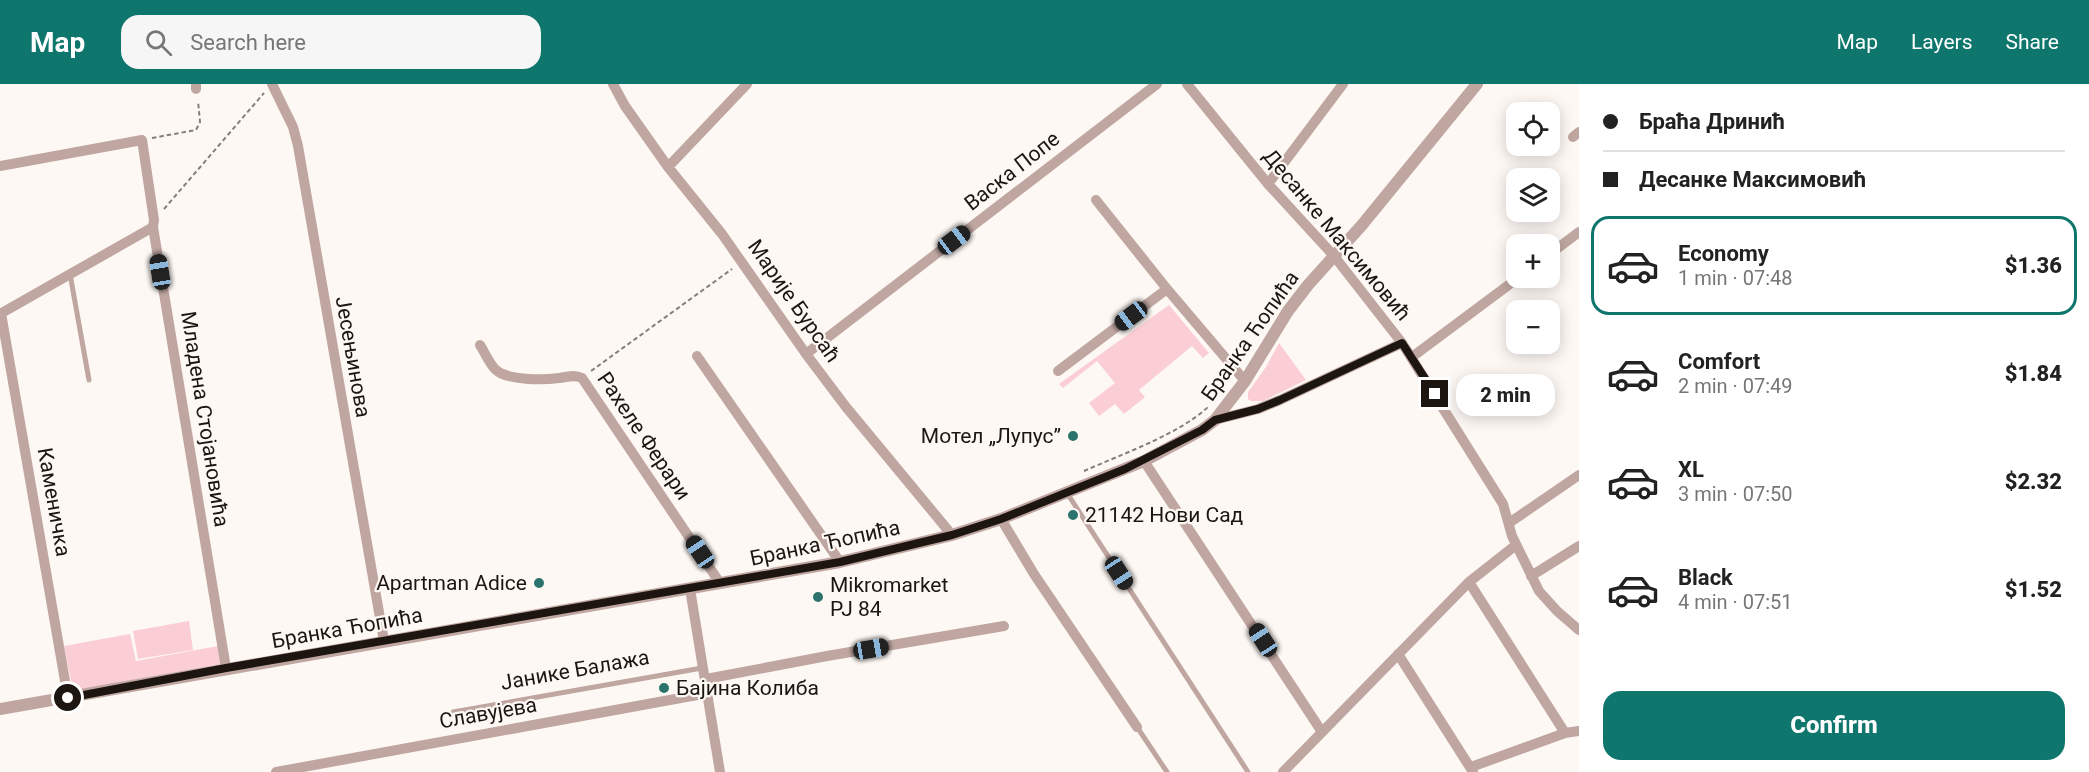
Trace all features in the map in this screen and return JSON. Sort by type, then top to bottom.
[{"type":"street","name":"Јесењинова","points":[[272,84],[293,127],[298,146],[384,641]]},
{"type":"street","name":"Марије Бурсаћ","points":[[613,84],[625,106],[668,167],[722,234],[806,354],[846,407],[952,535]]},
{"type":"street","points":[[668,167],[747,84]]},
{"type":"street","name":"Васка Попе","points":[[806,354],[1157,84]]},
{"type":"street","name":"Десанке Максимовић","points":[[1186,84],[1268,184],[1334,256],[1402,343],[1503,504],[1516,545],[1547,602],[1579,630]]},
{"type":"street","points":[[1268,184],[1343,84]]},
{"type":"street","name":"Бранка Ћопића","points":[[0,709],[840,562],[952,535],[1001,519],[1144,461],[1202,430],[1215,420],[1245,381],[1288,311],[1362,225],[1477,84]]},
{"type":"street","points":[[0,166],[142,140]]},
{"type":"street","name":"Младена Стојановића","points":[[142,140],[226,668]]},
{"type":"street","points":[[1096,200],[1245,381]]},
{"type":"street","points":[[1,314],[154,223]]},
{"type":"street","points":[[1560,246],[1579,232]]},
{"type":"street","points":[[1412,357],[1506,287]]},
{"type":"street","points":[[1058,371],[1167,289]]},
{"type":"street","name":"Каменичка","points":[[1,314],[68,698]]},
{"type":"street","points":[[1215,420],[1258,409],[1280,400],[1402,343]]},
{"type":"street","name":"Рахеле Ферари","points":[[480,345],[495,369],[502,375],[516,378],[558,378],[576,375],[582,378],[720,583]]},
{"type":"street","points":[[697,356],[840,562]]},
{"type":"street","points":[[1144,461],[1322,732]]},
{"type":"street","points":[[1509,523],[1579,475]]},
{"type":"street","points":[[1001,519],[1034,574],[1137,727]]},
{"type":"street","points":[[1283,772],[1469,582],[1516,545]]},
{"type":"street","points":[[1531,576],[1579,546]]},
{"type":"street","points":[[1469,582],[1565,733]]},
{"type":"street","points":[[690,589],[720,772]]},
{"type":"street","points":[[706,679],[1004,626]]},
{"type":"street","points":[[1398,654],[1472,770],[1565,733],[1579,731]]},
{"type":"street","name":"Славујева","points":[[276,772],[708,693]]},
{"type":"lane","points":[[70,274],[90,380]]},
{"type":"lane","points":[[1067,493],[1248,772]]},
{"type":"lane","name":"Јанике Балажа","points":[[453,712],[704,668]]},
{"type":"lane","points":[[1137,727],[1167,772]]},
{"type":"path","points":[[142,140],[196,130],[200,122],[196,86]]},
{"type":"path","points":[[154,223],[264,93]]},
{"type":"path","points":[[582,378],[742,262]]},
{"type":"path","points":[[1085,471],[1160,437],[1201,414],[1216,400]]},
{"type":"shaded area","points":[[1169,305],[1209,353],[1203,358],[1192,346],[1139,390],[1145,397],[1124,414],[1115,404],[1099,416],[1089,403],[1115,383],[1097,361],[1063,388],[1059,384]]},
{"type":"shaded area","points":[[1279,343],[1306,380],[1263,401],[1251,401],[1248,399],[1248,392],[1266,367]]},
{"type":"shaded area","points":[[189,621],[193,650],[138,659],[133,631]]},
{"type":"shaded area","points":[[130,634],[136,661],[218,646],[222,664],[73,691],[64,646]]},
{"type":"place","name":"Мотел „Лупус”","points":[[1073,436]]},
{"type":"place","name":"21142 Нови Сад","points":[[1073,515]]},
{"type":"place","name":"Apartman Adice","points":[[539,583]]},
{"type":"place","name":"Mikromarket PJ 84","points":[[818,597]]},
{"type":"place","name":"Бајина Колиба","points":[[664,688]]},
{"type":"route","points":[[68,698],[226,668],[609,604],[840,562],[952,535],[1001,519],[1144,461],[1202,430],[1215,420],[1258,409],[1280,400],[1402,343],[1435,394]]}]
